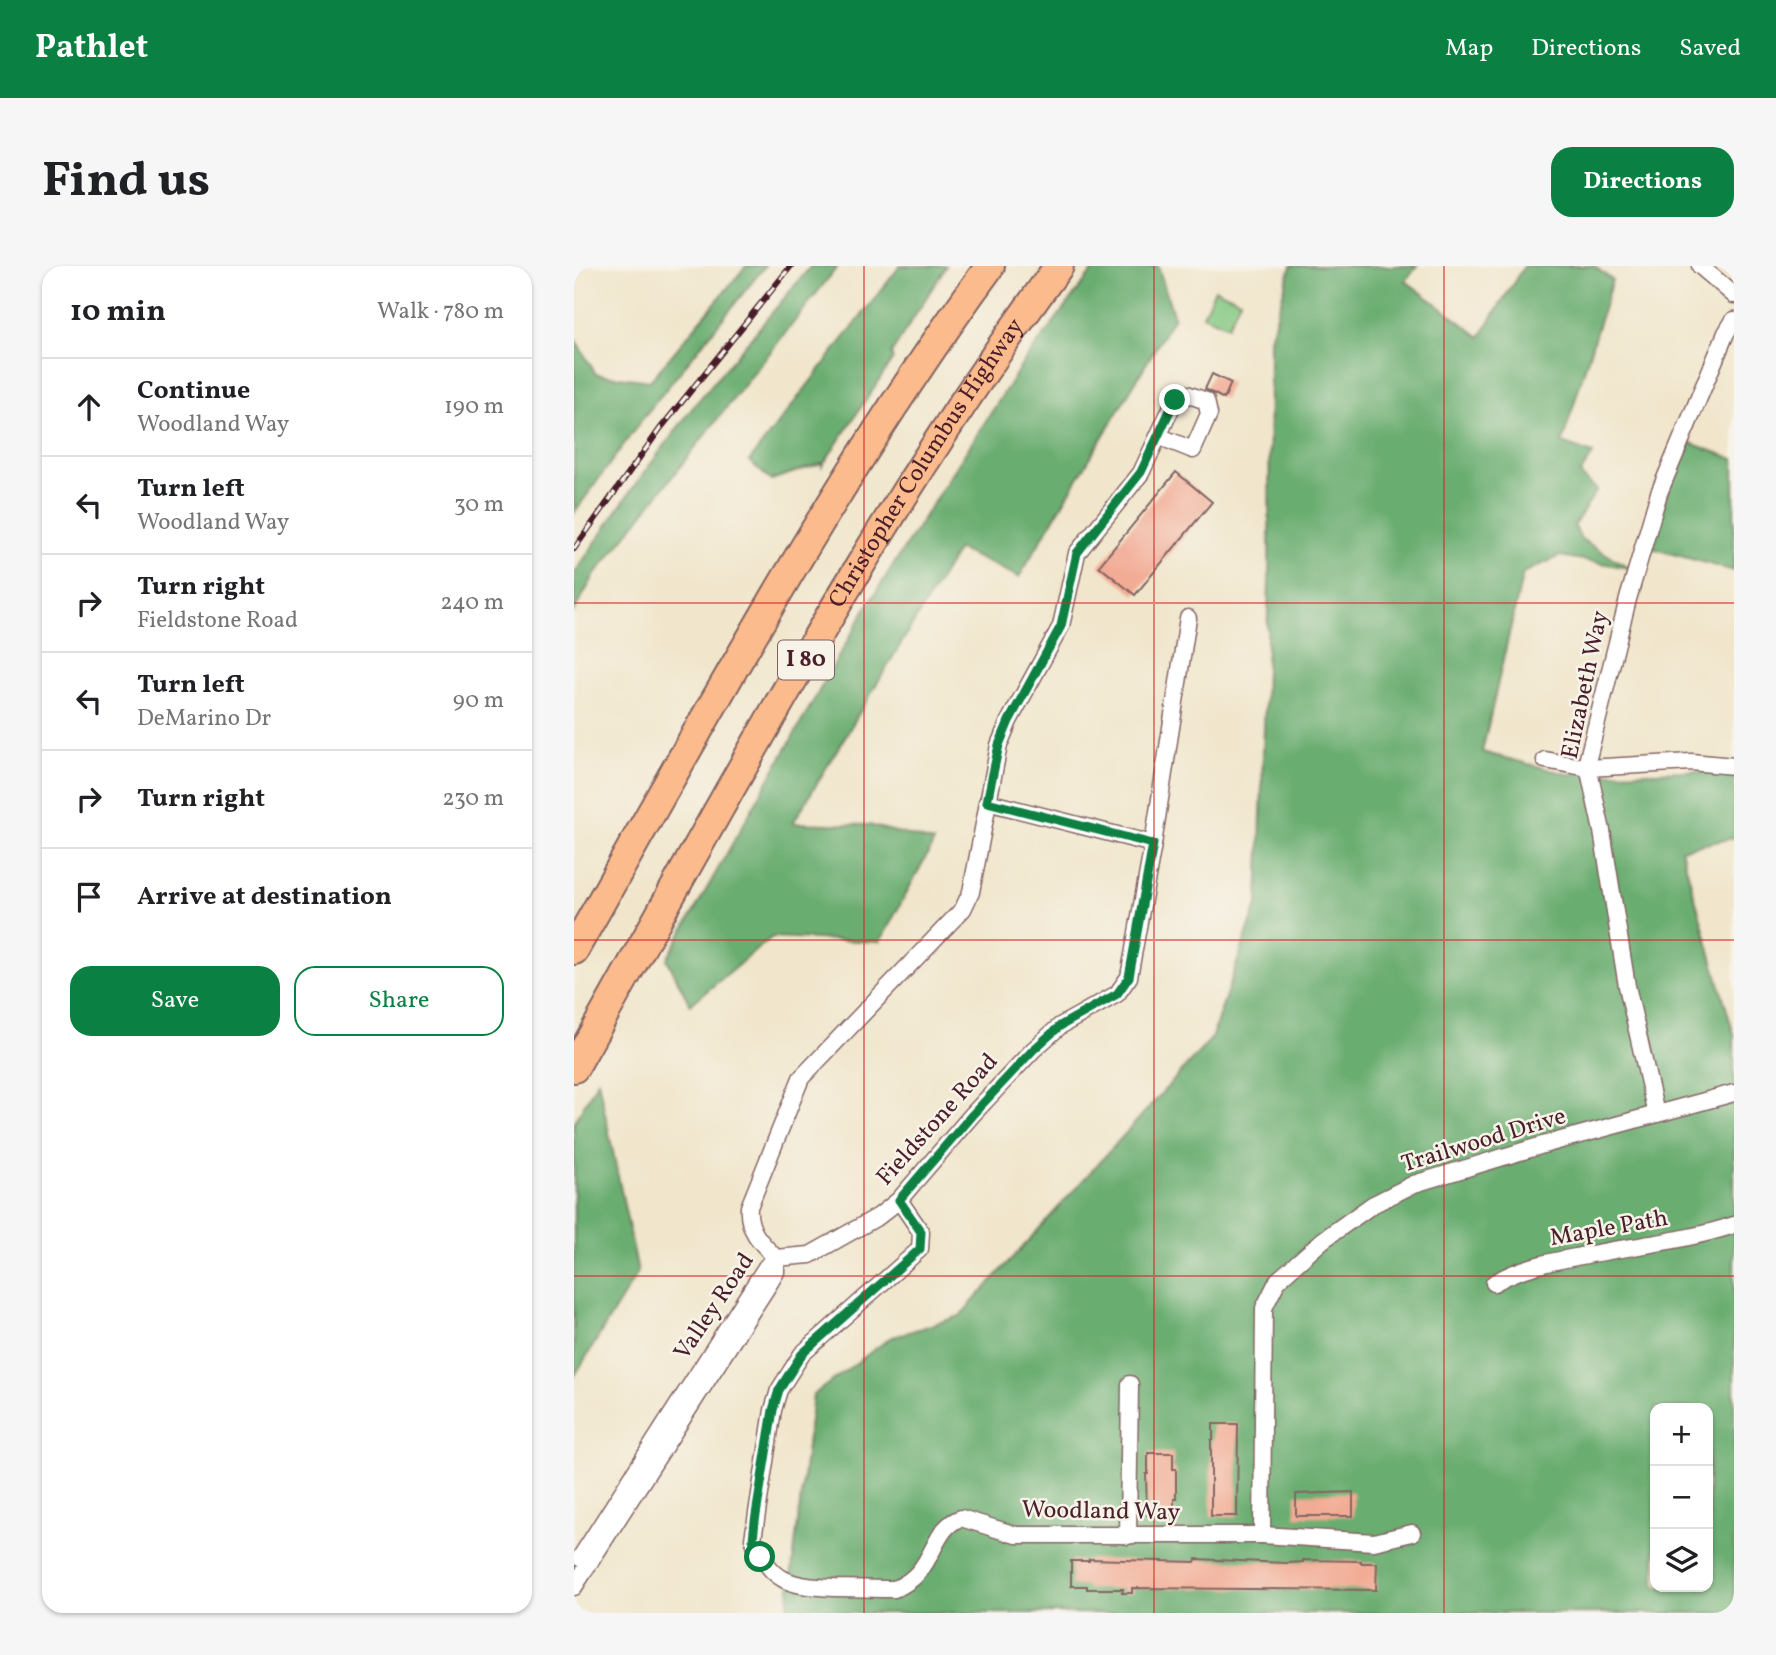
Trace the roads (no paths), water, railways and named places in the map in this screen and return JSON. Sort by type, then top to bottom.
[{"type":"highway","name":"I 80","points":[[574,950],[841,485],[939,337],[990,266]]},
{"type":"highway","name":"Christopher Columbus Highway","points":[[574,1068],[858,570],[944,431],[1059,266]]},
{"type":"street","points":[[1700,266],[1734,296]]},
{"type":"street","name":"Elizabeth Way","points":[[1656,1114],[1627,986],[1602,831],[1587,762],[1628,599],[1659,492],[1731,330]]},
{"type":"street","points":[[776,1258],[753,1231],[749,1220],[749,1207],[801,1078],[963,909],[971,892],[999,745],[1009,721],[1061,626],[1077,553],[1141,472],[1158,436]]},
{"type":"street","name":"Fieldstone Road","points":[[776,1258],[810,1255],[879,1216],[899,1200],[972,1115],[1033,1050],[1060,1026],[1117,994],[1129,977],[1153,844],[1188,618]]},
{"type":"street","points":[[1545,760],[1588,768],[1691,762],[1734,766]]},
{"type":"street","points":[[987,802],[1153,844]]},
{"type":"street","name":"Trailwood Drive","points":[[1262,1535],[1264,1308],[1278,1280],[1342,1226],[1372,1205],[1414,1184],[1734,1093]]},
{"type":"street","name":"Woodland Way","points":[[899,1200],[921,1232],[920,1249],[802,1354],[779,1390],[773,1410],[753,1539],[760,1557],[782,1580],[800,1587],[894,1589],[907,1584],[920,1572],[941,1534],[953,1521],[961,1518],[1016,1535],[1262,1535],[1374,1542],[1412,1533]]},
{"type":"street","name":"Maple Path","points":[[1494,1283],[1507,1275],[1554,1261],[1693,1237],[1734,1225]]},
{"type":"street","name":"Valley Road","points":[[574,1567],[766,1267],[776,1258]]},
{"type":"street","name":"Valley Road","points":[[574,1587],[769,1284],[776,1272],[776,1258]]},
{"type":"street","points":[[1128,1536],[1130,1384]]},
{"type":"railway","points":[[574,549],[660,429],[791,266]]}]
